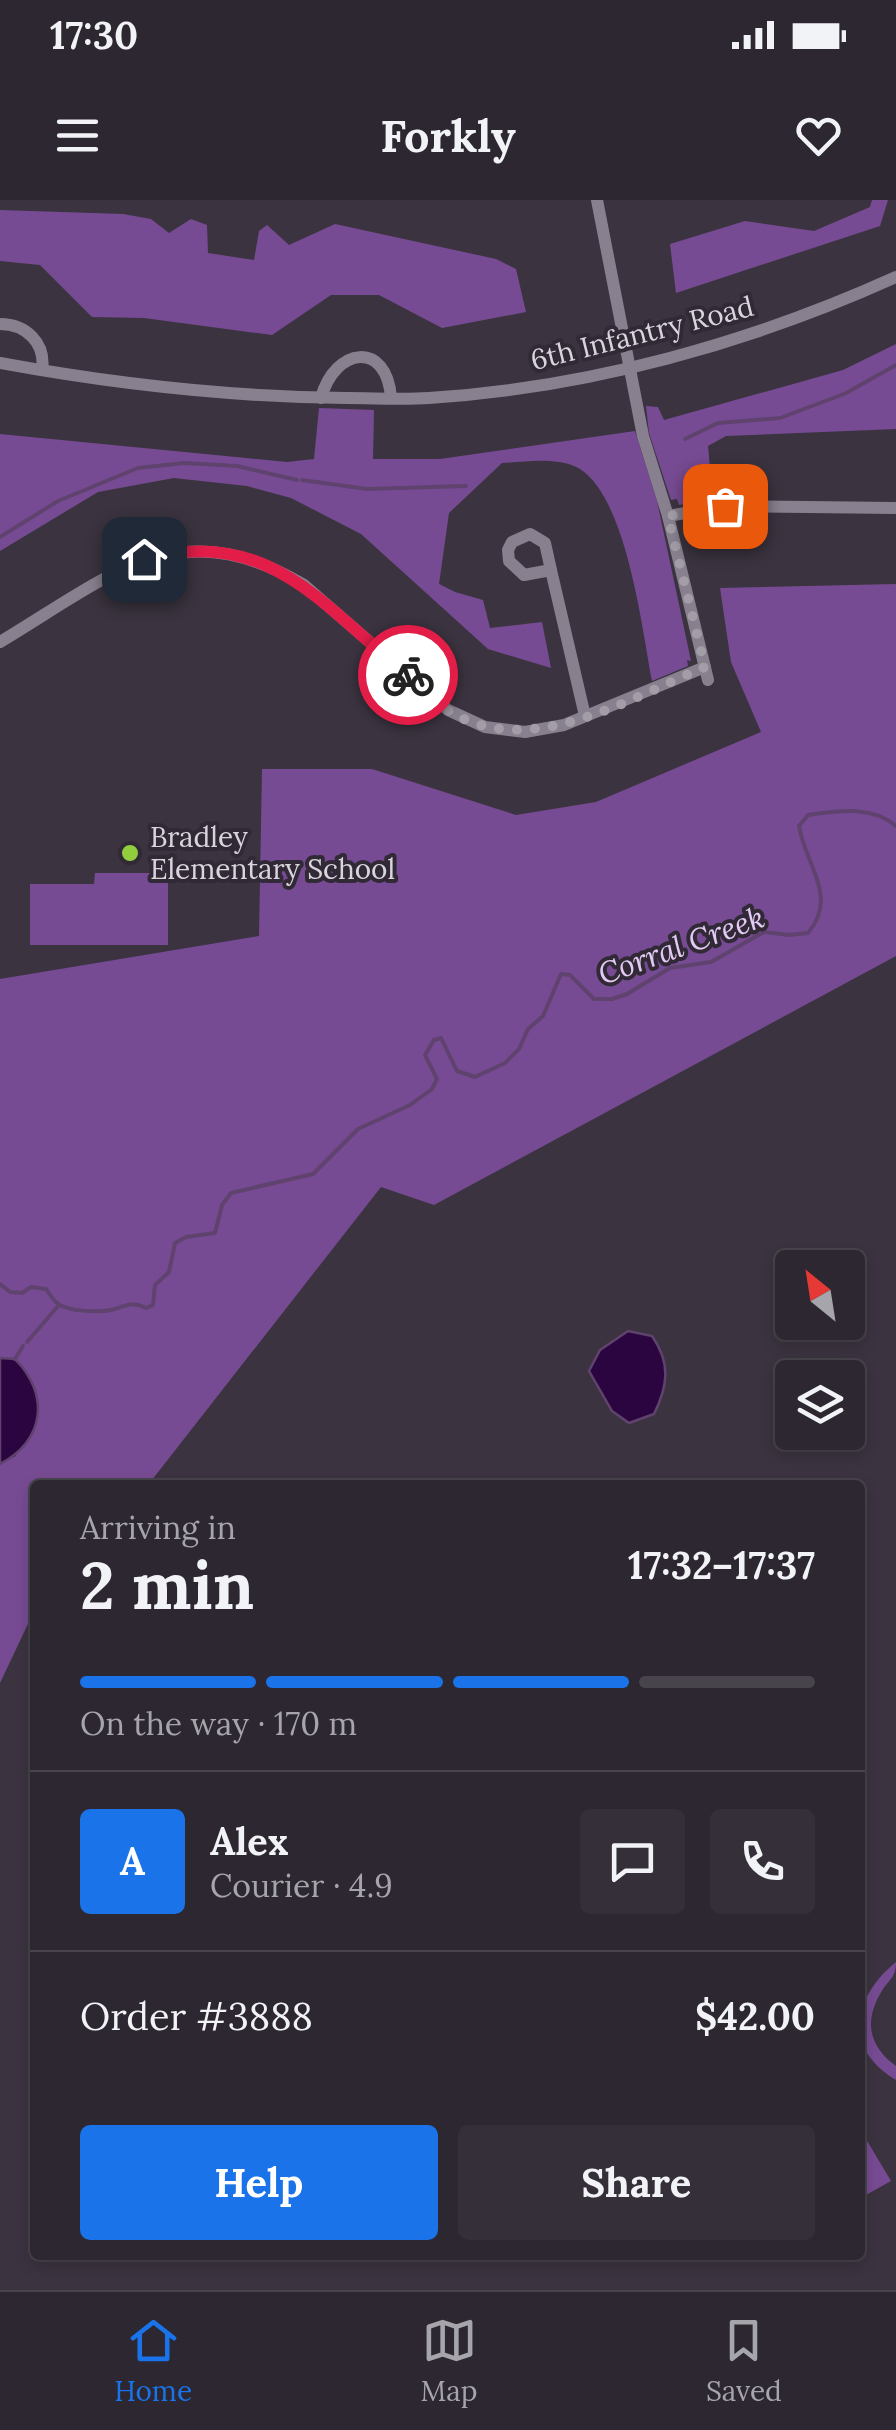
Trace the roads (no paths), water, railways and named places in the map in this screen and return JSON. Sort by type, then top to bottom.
[{"type":"street","points":[[0,642],[94,584],[144,559],[184,551],[226,553],[278,570],[304,586],[448,710],[485,727],[526,732],[564,725],[707,674],[644,436],[597,200]]},
{"type":"street","name":"6th Infantry Road","points":[[0,363],[173,388],[321,398],[488,393],[632,366],[760,332],[896,278]]},
{"type":"street","points":[[0,324],[24,329],[35,338],[44,361],[42,370]]},
{"type":"street","points":[[321,398],[334,368],[358,356],[373,359],[385,369],[392,384],[391,398]]},
{"type":"street","points":[[668,516],[725,506],[896,508]]},
{"type":"street","points":[[551,570],[585,716]]},
{"type":"waterway","points":[[846,393],[896,365]]},
{"type":"waterway","points":[[685,439],[718,423],[780,418],[844,394]]},
{"type":"waterway","points":[[0,537],[58,501],[138,468],[184,463],[237,466],[297,480]]},
{"type":"waterway","points":[[302,480],[367,489],[466,486]]},
{"type":"waterway","name":"Corral Creek","points":[[0,1284],[10,1292],[22,1293],[31,1287],[46,1289],[57,1303],[76,1310],[153,1305],[155,1285],[169,1272],[175,1243],[186,1237],[215,1233],[222,1205],[231,1193],[313,1174],[358,1129],[410,1105],[432,1089],[437,1079],[425,1055],[434,1040],[441,1038],[457,1071],[475,1077],[505,1063],[519,1049],[528,1029],[543,1016],[561,974],[570,975],[594,999],[612,999],[670,968],[711,962],[764,932],[808,933],[821,906],[817,880],[799,826],[808,815],[865,812],[896,826]]},
{"type":"waterway","points":[[27,1342],[59,1305]]},
{"type":"waterway","points":[[15,1359],[23,1346]]},
{"type":"place","name":"Bradley Elementary School","points":[[130,853]]}]
